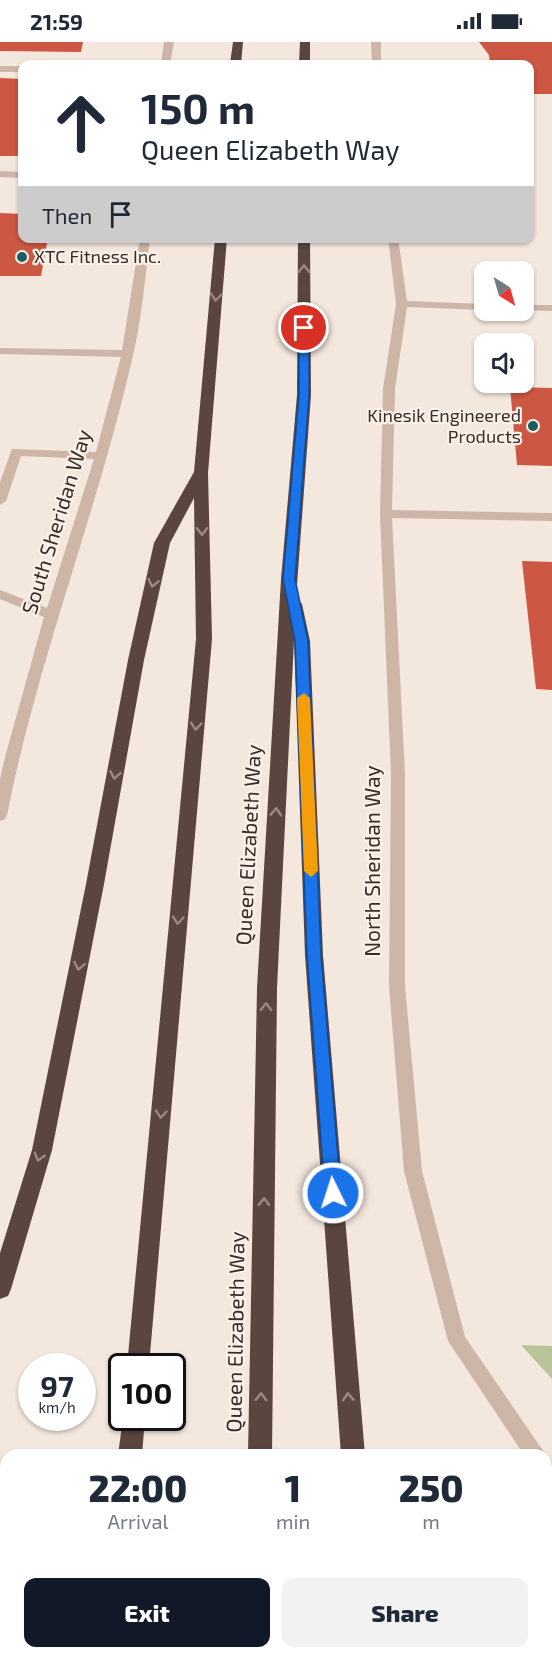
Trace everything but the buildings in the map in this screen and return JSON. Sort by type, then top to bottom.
[{"type":"highway","points":[[236,60],[238,42]]},
{"type":"highway","points":[[305,42],[305,60]]},
{"type":"highway","points":[[139,1353],[204,639],[201,473],[221,243]]},
{"type":"highway","name":"Queen Elizabeth Way","points":[[260,1449],[267,988],[289,579],[304,395],[304,243]]},
{"type":"highway","points":[[0,1289],[42,1150],[95,884],[136,660],[162,543],[201,473]]},
{"type":"highway","points":[[289,579],[302,641],[314,955],[353,1449]]},
{"type":"highway","points":[[131,1449],[133,1431]]},
{"type":"street","points":[[167,60],[169,42]]},
{"type":"street","points":[[376,42],[376,60]]},
{"type":"street","points":[[0,69],[18,69]]},
{"type":"street","points":[[0,174],[18,175]]},
{"type":"street","name":"South Sheridan Way","points":[[0,815],[4,764],[101,456],[128,354],[144,243]]},
{"type":"street","name":"North Sheridan Way","points":[[394,243],[402,304],[390,389],[386,514],[398,774],[397,986],[413,1171],[457,1341],[532,1449]]},
{"type":"street","points":[[402,304],[474,307]]},
{"type":"street","points":[[534,308],[552,308]]},
{"type":"street","points":[[0,351],[128,354]]},
{"type":"street","points":[[0,501],[16,452],[101,456]]},
{"type":"street","points":[[386,514],[552,517]]},
{"type":"street","points":[[0,594],[50,614]]},
{"type":"green space","points":[[521,1345],[552,1346],[552,1379]]},
{"type":"slow traffic","points":[[304,698],[311,871]]},
{"type":"place","name":"XTC Fitness Inc.","points":[[22,257]]},
{"type":"place","name":"Kinesik Engineered Products","points":[[533,426]]},
{"type":"route","points":[[304,328],[304,395],[289,579],[302,641],[314,955],[333,1193]]}]
